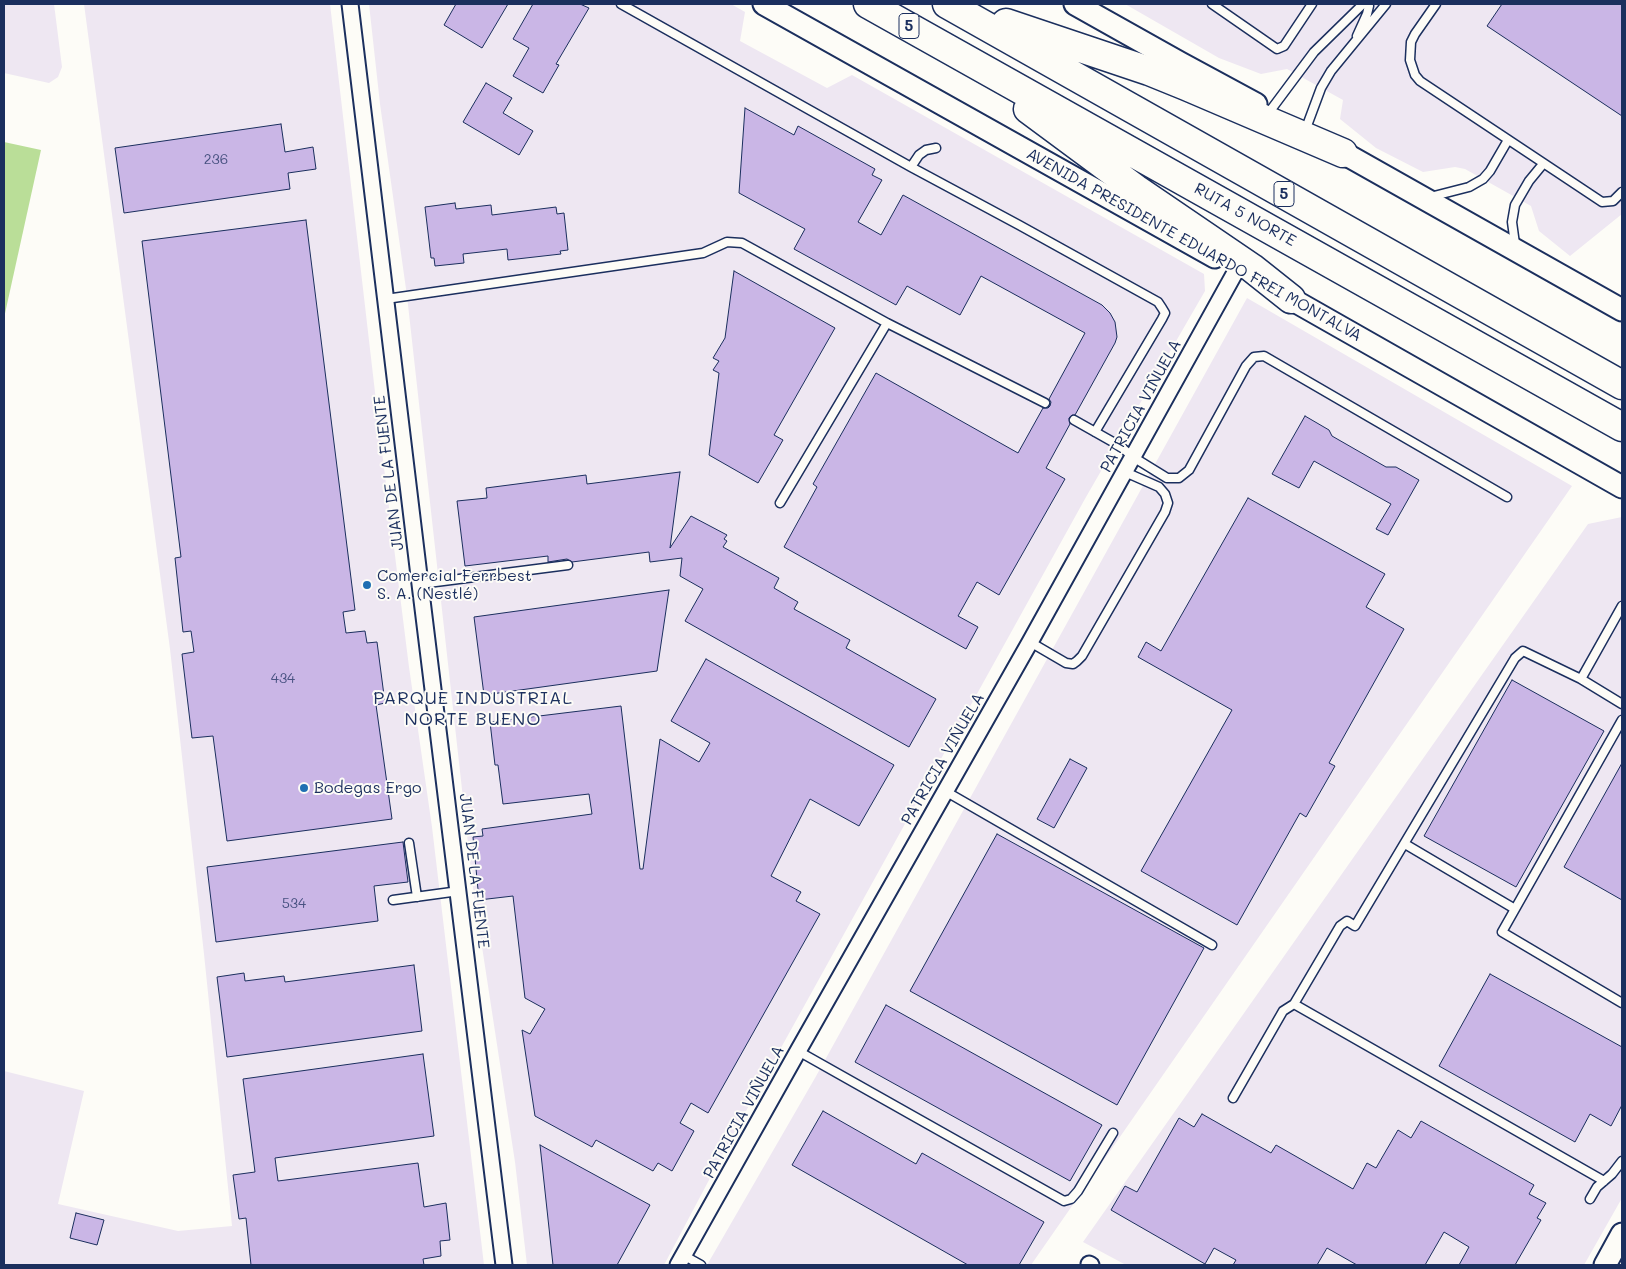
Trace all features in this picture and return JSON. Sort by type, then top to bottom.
[{"type":"highway","name":"RUTA 5 NORTE","points":[[868,4],[1622,427]]},
{"type":"highway","name":"5","points":[[946,4],[1622,384]]},
{"type":"highway","points":[[953,4],[1186,86],[1343,153]]},
{"type":"highway","points":[[949,48],[1057,131],[1151,199],[1252,268],[1291,299]]},
{"type":"main road","name":"AVENIDA PRESIDENTE EDUARDO FREI MONTALVA","points":[[764,4],[1622,487]]},
{"type":"main road","points":[[1075,4],[1270,111],[1622,310]]},
{"type":"main road","points":[[1604,1265],[1622,1234]]},
{"type":"street","name":"JUAN DE LA FUENTE","points":[[350,4],[504,1265]]},
{"type":"street","name":"PATRICIA VIÑUELA","points":[[681,1260],[1030,642],[1237,269]]},
{"type":"lane","points":[[621,4],[911,167],[1158,302],[1165,314],[1095,432]]},
{"type":"lane","points":[[1212,4],[1277,49],[1284,46],[1312,4]]},
{"type":"lane","points":[[1270,111],[1314,52],[1362,4]]},
{"type":"lane","points":[[1354,43],[1367,14],[1368,4]]},
{"type":"lane","points":[[1436,4],[1411,42],[1410,60],[1415,75],[1426,86],[1602,202],[1612,201],[1622,192]]},
{"type":"lane","points":[[1304,131],[1326,80],[1339,60],[1385,5]]},
{"type":"lane","points":[[1423,198],[1469,187],[1483,179],[1490,171],[1508,140]]},
{"type":"lane","points":[[911,167],[919,155],[926,150],[936,148]]},
{"type":"lane","points":[[1517,251],[1512,231],[1515,205],[1528,181],[1543,164]]},
{"type":"lane","points":[[386,299],[703,253],[727,242],[742,243],[887,323],[1044,403]]},
{"type":"lane","points":[[780,503],[887,323]]},
{"type":"lane","points":[[1074,420],[1120,446],[1133,457],[1166,478],[1179,478],[1189,470],[1246,366],[1254,357],[1264,356],[1507,497]]},
{"type":"lane","points":[[1030,642],[1066,663],[1074,664],[1082,656],[1165,512],[1168,503],[1165,494],[1159,487],[1125,472]]},
{"type":"lane","points":[[420,584],[568,565]]},
{"type":"lane","points":[[1580,679],[1622,606]]},
{"type":"lane","points":[[1233,1098],[1283,1011],[1294,1004],[1340,926],[1347,921],[1355,926],[1515,658],[1523,652],[1580,679],[1622,704]]},
{"type":"lane","points":[[1622,720],[1502,932],[1622,1003]]},
{"type":"lane","points":[[945,791],[1212,945]]},
{"type":"lane","points":[[409,843],[417,897]]},
{"type":"lane","points":[[1405,844],[1515,909]]},
{"type":"lane","points":[[393,900],[459,890]]},
{"type":"lane","points":[[1294,1004],[1604,1181]]},
{"type":"lane","points":[[798,1051],[1064,1202],[1071,1199],[1078,1191],[1113,1133]]},
{"type":"lane","points":[[1590,1200],[1597,1187],[1612,1174],[1622,1161]]},
{"type":"lane","points":[[681,1260],[701,1265]]},
{"type":"shaded area","points":[[4,4],[54,4],[62,67],[58,77],[49,83],[4,73]]},
{"type":"shaded area","points":[[84,4],[330,4],[381,444],[409,667],[432,827],[484,1265],[4,1265],[4,1071],[84,1091],[58,1204],[178,1231],[232,1226],[170,649]]},
{"type":"shaded area","points":[[369,4],[731,4],[745,12],[740,41],[827,88],[852,75],[1204,274],[1205,291],[1086,497],[736,1129],[664,1265],[527,1265],[515,1162],[473,888],[407,296],[380,104]]},
{"type":"shaded area","points":[[1125,4],[1622,4],[1622,214],[1570,256],[1539,231],[1531,206],[1465,169],[1455,167],[1423,172],[1376,148],[1340,119],[1343,100],[1287,69],[1261,74],[1219,58]]},
{"type":"shaded area","points":[[1247,298],[1572,486],[1031,1265],[707,1265],[815,1078]]},
{"type":"shaded area","points":[[1622,517],[1622,1198],[1584,1265],[1126,1265],[1083,1242],[1588,524]]},
{"type":"green space","points":[[4,142],[41,150],[4,318]]},
{"type":"building","points":[[456,4],[508,4],[482,48],[444,25]]},
{"type":"building","points":[[533,4],[580,4],[589,8],[556,64],[559,65],[543,93],[513,76],[529,48],[513,39]]},
{"type":"building","points":[[1502,4],[1622,4],[1622,116],[1487,26]]},
{"type":"building","points":[[486,83],[512,98],[503,113],[533,131],[519,155],[463,122]]},
{"type":"building","points":[[745,108],[794,135],[798,126],[875,169],[872,175],[882,180],[858,222],[881,235],[903,195],[1102,305],[1115,322],[1117,337],[1115,343],[1075,415],[1069,418],[1070,424],[1046,468],[1065,479],[999,595],[977,582],[958,616],[978,627],[966,649],[784,547],[817,487],[813,484],[876,373],[1018,453],[1043,408],[1050,406],[1051,402],[1049,399],[1085,333],[981,276],[960,315],[907,286],[896,305],[794,249],[805,229],[739,193]]},
{"type":"building","points":[[281,124],[285,152],[313,147],[316,169],[288,173],[290,189],[124,213],[115,148]]},
{"type":"building","points":[[455,203],[456,209],[491,205],[492,215],[556,207],[557,214],[564,213],[568,250],[560,251],[561,254],[508,260],[507,249],[463,254],[464,263],[435,266],[434,258],[431,258],[425,207]]},
{"type":"building","points":[[306,220],[355,610],[343,612],[346,633],[365,631],[367,643],[377,642],[385,703],[376,705],[392,819],[227,841],[213,736],[192,738],[182,654],[194,652],[191,631],[183,632],[175,558],[181,557],[142,241]]},
{"type":"building","points":[[734,271],[835,328],[774,435],[783,440],[758,483],[709,455],[719,373],[713,370],[719,361],[713,358],[725,338]]},
{"type":"building","points":[[1305,416],[1329,430],[1332,436],[1386,467],[1396,467],[1419,480],[1388,535],[1376,529],[1391,504],[1314,461],[1299,488],[1272,474]]},
{"type":"building","points":[[680,472],[670,548],[691,516],[727,535],[724,539],[727,541],[723,547],[779,578],[774,588],[798,602],[794,609],[850,640],[846,648],[936,699],[909,747],[685,621],[703,589],[680,576],[682,558],[650,562],[649,552],[572,562],[567,559],[548,562],[548,556],[465,566],[457,501],[487,498],[486,488],[586,475],[587,484]]},
{"type":"building","points":[[1248,498],[1385,574],[1366,607],[1404,629],[1329,763],[1335,766],[1306,817],[1300,813],[1237,925],[1141,871],[1232,710],[1138,657],[1146,642],[1161,651]]},
{"type":"building","points":[[669,590],[657,671],[484,695],[474,617]]},
{"type":"building","points":[[706,659],[894,765],[859,826],[810,799],[771,876],[801,892],[796,901],[820,914],[708,1113],[691,1103],[680,1123],[694,1131],[672,1171],[658,1163],[653,1171],[596,1140],[592,1147],[535,1116],[522,1030],[530,1034],[545,1009],[525,998],[513,896],[479,900],[473,837],[483,836],[482,829],[592,814],[589,794],[503,804],[498,765],[495,765],[490,722],[621,706],[640,869],[643,869],[660,739],[699,762],[710,743],[671,721]]},
{"type":"building","points":[[1512,680],[1604,731],[1516,887],[1424,836]]},
{"type":"building","points":[[1070,759],[1087,768],[1054,828],[1037,819]]},
{"type":"building","points":[[1622,763],[1622,900],[1564,867]]},
{"type":"building","points":[[997,834],[1204,948],[1117,1105],[910,991]]},
{"type":"building","points":[[403,842],[408,882],[374,886],[378,921],[216,942],[207,867]]},
{"type":"building","points":[[414,965],[422,1031],[227,1057],[217,977],[244,973],[245,981],[284,976],[285,982]]},
{"type":"building","points":[[1490,974],[1622,1047],[1622,1105],[1611,1126],[1590,1114],[1575,1142],[1439,1066]]},
{"type":"building","points":[[886,1005],[1102,1125],[1070,1181],[855,1062]]},
{"type":"building","points":[[423,1054],[434,1136],[275,1158],[278,1181],[418,1163],[424,1207],[446,1203],[450,1240],[440,1241],[441,1256],[423,1259],[424,1265],[251,1265],[246,1218],[239,1219],[233,1175],[255,1172],[243,1079]]},
{"type":"building","points":[[823,1111],[916,1164],[922,1153],[1044,1222],[1019,1265],[968,1265],[792,1165]]},
{"type":"building","points":[[1202,1114],[1271,1153],[1276,1145],[1353,1189],[1367,1163],[1376,1168],[1398,1130],[1411,1138],[1421,1121],[1534,1185],[1529,1194],[1546,1203],[1537,1218],[1541,1220],[1515,1265],[1459,1265],[1469,1247],[1444,1232],[1425,1265],[1357,1265],[1327,1248],[1317,1265],[1233,1265],[1236,1260],[1214,1248],[1205,1264],[1111,1210],[1125,1186],[1137,1192],[1179,1118],[1194,1127]]},
{"type":"building","points":[[540,1145],[650,1205],[617,1265],[553,1265]]},
{"type":"building","points":[[76,1213],[104,1220],[97,1245],[70,1238]]},
{"type":"place","name":"Comercial Ferrbest S. A. (Nestlé)","points":[[367,585]]},
{"type":"place","name":"Bodegas Ergo","points":[[304,788]]},
{"type":"district","name":"PARQUE INDUSTRIAL NORTE BUENO","points":[[473,708]]}]
